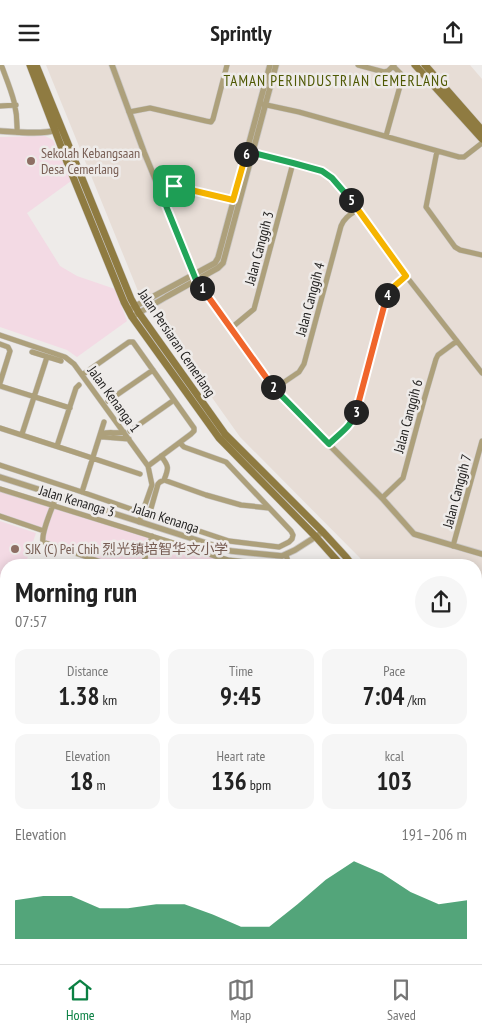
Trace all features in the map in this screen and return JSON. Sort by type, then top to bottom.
[{"type":"main road","name":"Jalan Persiaran Cemerlang","points":[[30,65],[127,290],[133,311],[219,438],[336,559]]},
{"type":"main road","name":"Jalan Persiaran Cemerlang","points":[[36,65],[58,130]]},
{"type":"main road","points":[[415,65],[482,139]]},
{"type":"main road","points":[[425,65],[482,130]]},
{"type":"main road","name":"Jalan Persiaran Cemerlang","points":[[133,311],[225,434],[348,559]]},
{"type":"street","points":[[112,65],[195,277],[274,389],[382,498],[414,534],[482,554]]},
{"type":"street","points":[[129,111],[150,108],[210,121],[213,119],[227,65]]},
{"type":"street","points":[[195,277],[218,268],[223,263],[250,152],[259,103],[270,65]]},
{"type":"street","points":[[133,311],[195,277],[215,263],[218,258],[233,200],[266,105],[276,65]]},
{"type":"street","points":[[358,65],[384,72],[394,65],[402,76],[386,136]]},
{"type":"street","points":[[0,66],[16,105],[17,132]]},
{"type":"street","points":[[259,103],[464,157],[482,143]]},
{"type":"street","points":[[0,106],[16,105]]},
{"type":"street","points":[[0,131],[58,130]]},
{"type":"street","points":[[437,151],[426,207],[455,247],[482,255]]},
{"type":"street","points":[[250,152],[320,170],[329,175],[358,209],[406,276],[482,373]]},
{"type":"street","name":"Jalan Canggih 3","points":[[230,329],[254,309],[293,163]]},
{"type":"street","points":[[160,191],[175,186],[233,200]]},
{"type":"street","name":"Jalan Canggih 4","points":[[274,389],[299,372],[304,364],[341,224],[358,209]]},
{"type":"street","points":[[329,444],[354,418],[388,292],[406,276]]},
{"type":"street","name":"Jalan Kenanga 1","points":[[0,335],[70,360],[148,465]]},
{"type":"street","points":[[82,375],[131,341],[193,425],[194,430],[192,433],[148,465],[152,485],[139,522]]},
{"type":"street","name":"Jalan Canggih 6","points":[[382,498],[403,479],[436,359],[438,355],[457,341]]},
{"type":"street","points":[[0,344],[8,347],[10,351],[0,385],[70,408]]},
{"type":"street","points":[[32,352],[61,361]]},
{"type":"street","points":[[22,435],[47,357]]},
{"type":"street","points":[[108,401],[153,370]]},
{"type":"street","points":[[57,446],[79,385]]},
{"type":"street","points":[[130,431],[174,400]]},
{"type":"street","points":[[82,491],[104,422]]},
{"type":"street","points":[[0,428],[140,474]]},
{"type":"street","points":[[101,436],[104,433],[124,432]]},
{"type":"street","points":[[101,436],[129,439]]},
{"type":"street","name":"Jalan Canggih 7","points":[[453,546],[482,441]]},
{"type":"street","points":[[160,456],[168,469],[164,480],[158,484],[150,514],[230,541],[275,547],[282,546],[291,540],[293,537],[292,532],[226,462],[184,447],[180,443]]},
{"type":"street","points":[[0,465],[131,509]]},
{"type":"street","name":"Jalan Kenanga","points":[[0,477],[231,551],[277,557],[286,555],[323,532]]},
{"type":"street","points":[[164,480],[241,505],[270,508]]},
{"type":"street","name":"Jalan Kenanga 3","points":[[0,489],[225,559]]},
{"type":"street","points":[[57,495],[42,540],[45,543],[92,559]]},
{"type":"street","points":[[0,516],[44,531]]},
{"type":"street","points":[[145,559],[157,528]]},
{"type":"street","points":[[286,555],[287,559]]},
{"type":"shaded area","points":[[46,65],[470,65],[482,79],[482,559],[361,559],[240,437],[140,296]]},
{"type":"shaded area","points":[[45,136],[53,140],[71,181],[27,213],[60,266],[77,276],[115,289],[127,321],[77,357],[67,350],[0,327],[0,137]]},
{"type":"shaded area","points":[[0,490],[218,559],[98,559],[44,540],[46,530],[0,515]]},
{"type":"shaded area","name":"SJK (C) Pei Chih 烈光镇培智华文小学","points":[[0,521],[36,533],[27,559],[0,559]]},
{"type":"place","name":"Sekolah Kebangsaan Desa Cemerlang","points":[[31,161]]},
{"type":"place","name":"SJK (C) Pei Chih 烈光镇培智华文小学","points":[[15,549]]},
{"type":"district","name":"TAMAN PERINDUSTRIAN CEMERLANG","points":[[336,80]]},
{"type":"route","points":[[246,151],[320,170],[332,178],[350,199],[406,276],[388,292],[354,418],[329,444],[274,389],[196,280],[160,191],[174,186],[233,200],[246,151]]}]
